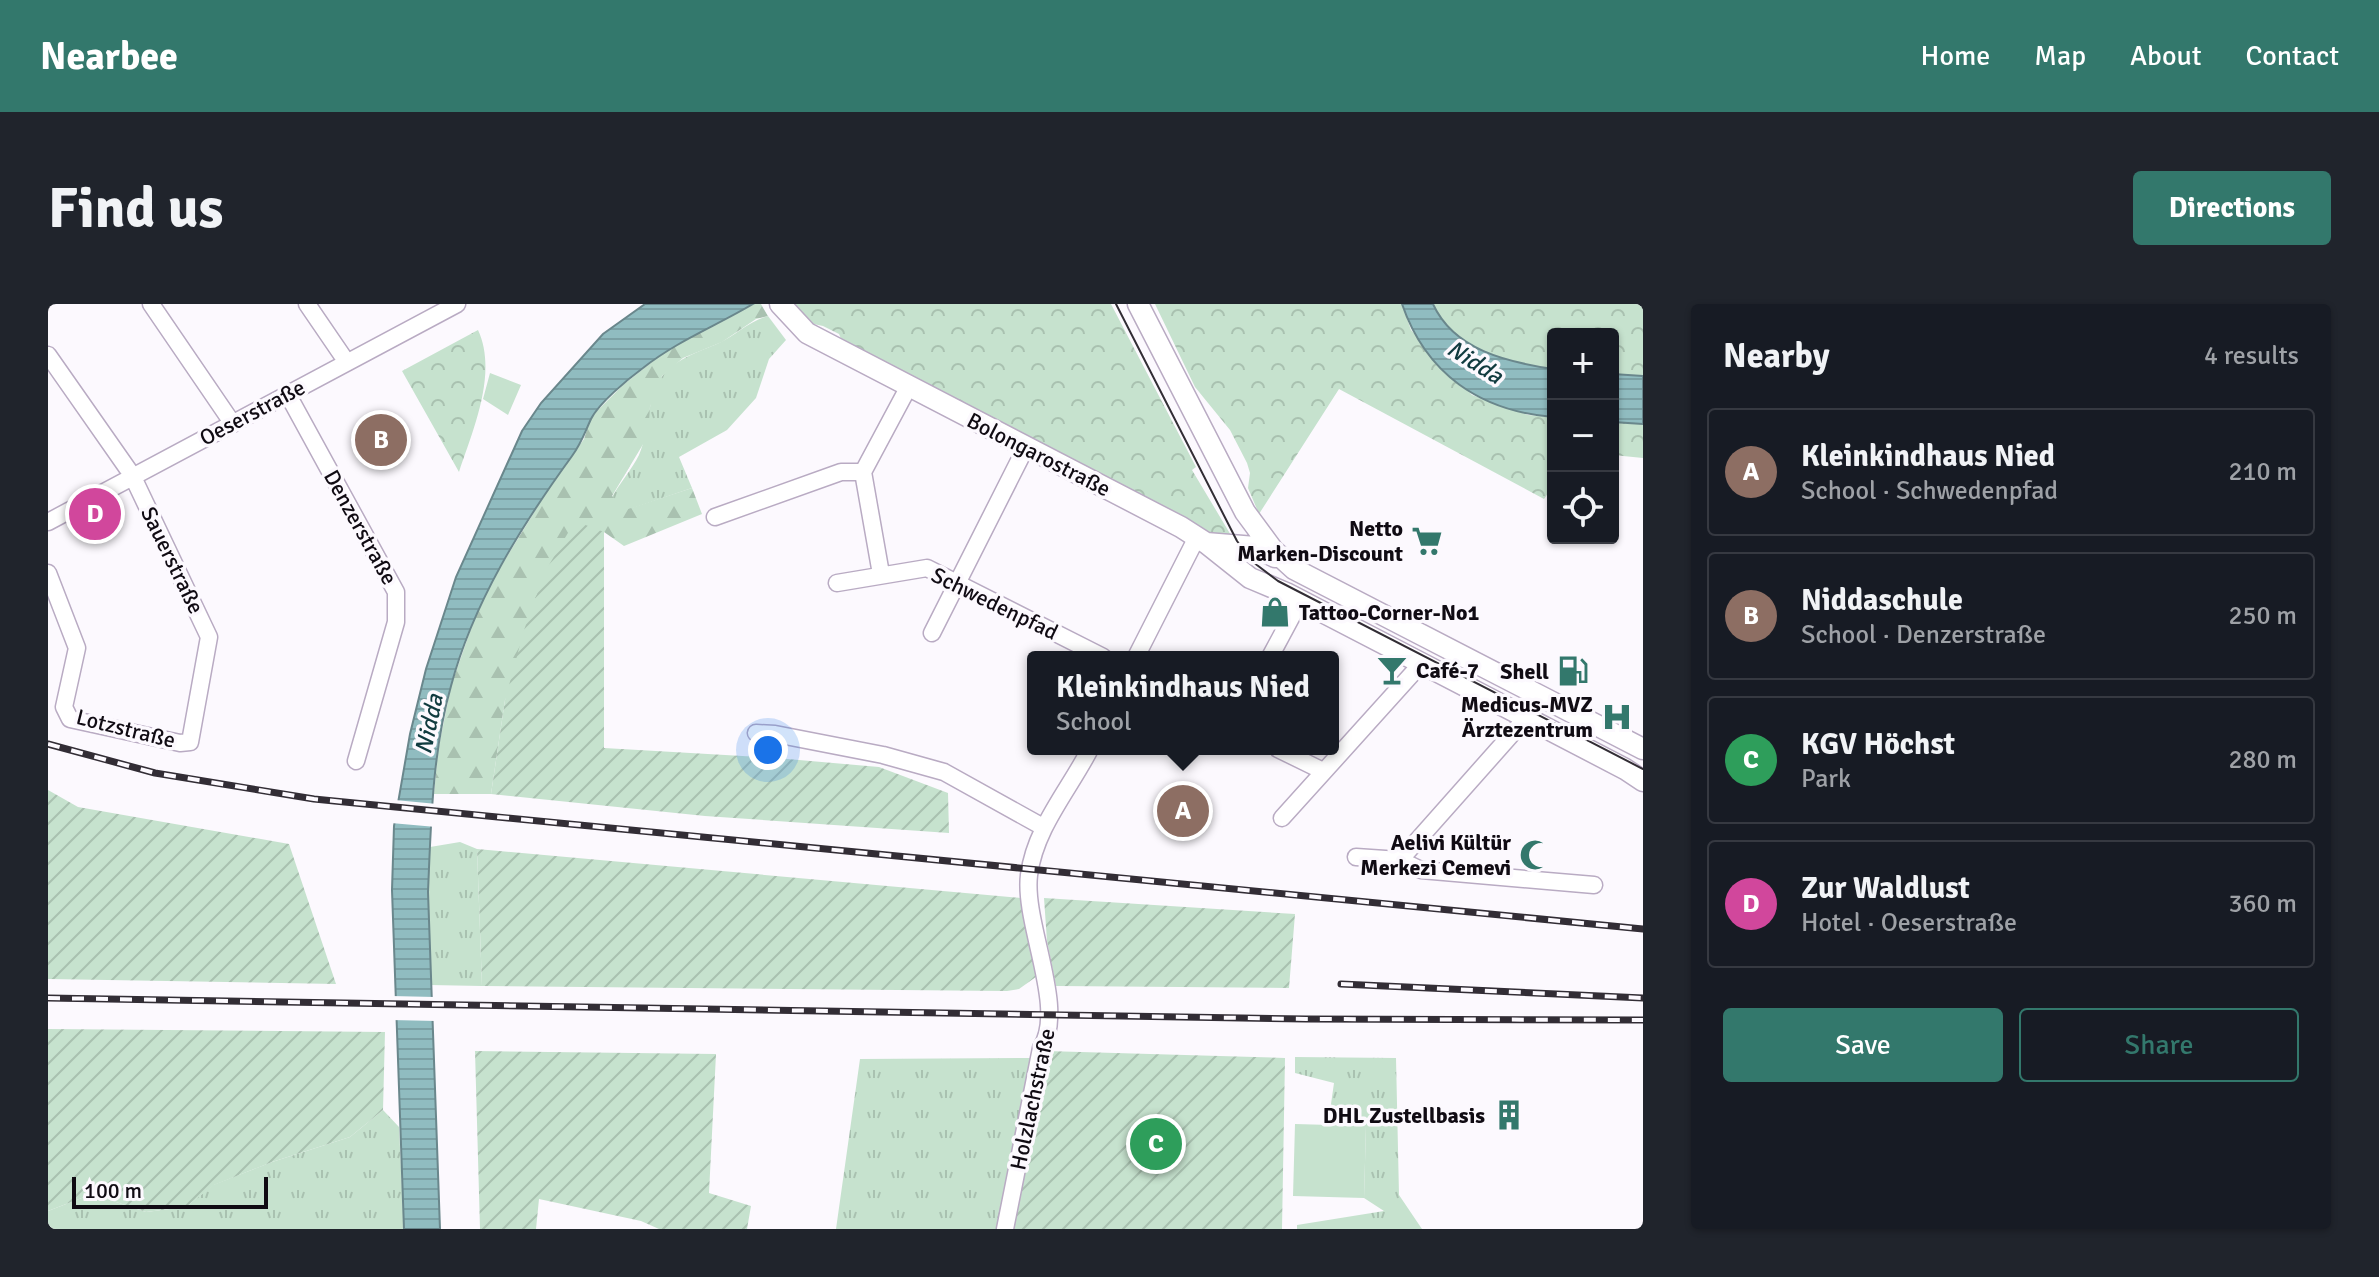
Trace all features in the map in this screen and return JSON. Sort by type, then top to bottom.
[{"type":"main road","points":[[1138,304],[1245,512],[1273,550],[1294,569]]},
{"type":"main road","name":"Bolongarostraße","points":[[785,310],[807,333],[1201,540]]},
{"type":"main road","points":[[1245,512],[1240,551],[1250,578],[1293,597],[1643,781]]},
{"type":"main road","points":[[1201,540],[1294,569],[1643,749]]},
{"type":"main road","points":[[1240,551],[1293,597]]},
{"type":"street","points":[[151,304],[233,424]]},
{"type":"street","points":[[307,304],[346,361]]},
{"type":"street","name":"Oeserstraße","points":[[48,522],[457,304]]},
{"type":"street","name":"Sauerstraße","points":[[48,355],[132,475],[209,637],[190,742]]},
{"type":"street","points":[[881,574],[863,472],[909,386]]},
{"type":"street","name":"Denzerstraße","points":[[287,393],[396,592],[396,622],[356,761]]},
{"type":"street","points":[[932,633],[1026,447]]},
{"type":"street","points":[[715,517],[841,472],[863,472]]},
{"type":"street","points":[[1139,651],[1201,540]]},
{"type":"street","name":"Schwedenpfad","points":[[837,583],[927,568],[1091,651]]},
{"type":"street","name":"Lotzstraße","points":[[48,573],[77,648],[64,707],[70,719],[180,743],[190,742]]},
{"type":"street","points":[[1272,651],[1293,597]]},
{"type":"street","points":[[1339,754],[1421,664]]},
{"type":"street","points":[[1400,860],[1526,718]]},
{"type":"street","points":[[756,733],[883,755],[944,772],[1043,827]]},
{"type":"street","name":"Holzlachstraße","points":[[1005,1229],[1041,1048],[1049,1032],[1049,1008],[1028,885],[1034,852],[1043,827],[1087,755]]},
{"type":"street","points":[[1290,755],[1323,771]]},
{"type":"street","points":[[1282,818],[1338,755]]},
{"type":"street","points":[[1356,857],[1400,860],[1421,870],[1594,885]]},
{"type":"green space","points":[[753,304],[761,304],[768,316],[756,319],[722,342],[683,358],[662,376],[650,407],[648,436],[612,496],[625,510],[692,488],[702,514],[624,546],[604,532],[505,700],[491,794],[434,794],[438,751],[451,686],[482,597],[551,485],[584,439],[591,417],[623,385],[672,346]]},
{"type":"green space","points":[[791,304],[1111,304],[1196,467],[1192,470],[1232,537],[1217,539],[842,341],[839,334],[809,323]]},
{"type":"green space","points":[[1155,304],[1402,304],[1411,330],[1472,395],[1528,415],[1547,417],[1547,495],[1544,499],[1339,389],[1259,514],[1248,488],[1250,473],[1247,463],[1230,430],[1195,387]]},
{"type":"green space","points":[[1433,304],[1643,304],[1643,376],[1619,374],[1619,328],[1547,328],[1547,368],[1484,351],[1454,333]]},
{"type":"green space","points":[[768,316],[786,340],[769,359],[756,398],[727,430],[679,457],[692,488],[624,511],[612,497],[639,455],[653,396],[666,371]]},
{"type":"green space","points":[[478,330],[484,347],[484,383],[459,472],[402,371]]},
{"type":"green space","points":[[490,373],[521,385],[508,415],[483,399]]},
{"type":"green space","points":[[1619,422],[1643,424],[1643,458],[1619,456]]},
{"type":"green space","points":[[575,521],[604,532],[604,748],[879,767],[948,793],[949,833],[705,816],[491,794],[505,700],[524,630],[546,570]]},
{"type":"green space","points":[[48,790],[78,807],[289,844],[336,984],[48,979]]},
{"type":"green space","points":[[460,842],[477,849],[482,986],[430,985],[430,847]]},
{"type":"green space","points":[[477,849],[1021,898],[1040,974],[1019,989],[1007,991],[482,986]]},
{"type":"green space","points":[[1044,898],[1295,914],[1289,988],[1056,986],[1047,941]]},
{"type":"green space","points":[[48,1029],[385,1032],[383,1110],[350,1137],[214,1185],[186,1207],[146,1212],[92,1194],[48,1211]]},
{"type":"green space","points":[[475,1051],[716,1054],[709,1193],[751,1206],[747,1229],[659,1229],[641,1221],[539,1199],[536,1229],[480,1229]]},
{"type":"green space","points":[[1046,1051],[1285,1058],[1282,1229],[1012,1229]]},
{"type":"green space","points":[[1295,1057],[1396,1058],[1399,1195],[1422,1229],[1297,1229],[1297,1225],[1384,1211],[1364,1198],[1366,1126],[1328,1125],[1334,1083],[1295,1073]]},
{"type":"green space","points":[[1034,1058],[1002,1229],[836,1229],[860,1059]]},
{"type":"green space","points":[[383,1110],[399,1127],[404,1229],[48,1229],[48,1211],[92,1194],[146,1212],[186,1207],[213,1185],[350,1137]]},
{"type":"green space","points":[[1295,1124],[1366,1126],[1364,1198],[1293,1196]]},
{"type":"water","name":"Nidda","points":[[645,304],[753,304],[656,358],[600,406],[575,451],[501,566],[460,655],[445,711],[436,763],[428,892],[440,1229],[404,1229],[392,890],[394,826],[410,734],[426,669],[456,577],[522,431],[541,403],[603,334]]},
{"type":"water","name":"Nidda","points":[[1402,304],[1433,304],[1442,320],[1468,343],[1500,357],[1547,368],[1547,416],[1502,407],[1479,397],[1441,369],[1412,329]]},
{"type":"water","points":[[1619,374],[1643,376],[1643,424],[1619,422]]},
{"type":"pier","points":[[395,800],[437,804],[436,827],[391,823]]},
{"type":"pier","points":[[391,996],[435,997],[436,1021],[391,1020]]},
{"type":"tram line","points":[[1116,304],[1237,541],[1253,562],[1278,581],[1643,769]]},
{"type":"railway","points":[[48,744],[155,773],[314,799],[1643,929]]},
{"type":"railway","points":[[1341,984],[1643,998]]},
{"type":"railway","points":[[48,998],[1306,1019],[1643,1020]]},
{"type":"place","name":"Niddaschule","points":[[381,440]]},
{"type":"place","name":"Zur Waldlust","points":[[95,514]]},
{"type":"place","name":"Netto Marken-Discount","points":[[1427,541]]},
{"type":"place","name":"Tattoo-Corner-No1","points":[[1275,612]]},
{"type":"place","name":"Café-7","points":[[1392,670]]},
{"type":"place","name":"Shell","points":[[1573,671]]},
{"type":"place","name":"Medicus-MVZ Ärztezentrum","points":[[1617,717]]},
{"type":"place","name":"Kleinkindhaus Nied","points":[[1183,811]]},
{"type":"place","name":"Aelivi Kültür Merkezi Cemevi","points":[[1535,855]]},
{"type":"place","name":"DHL Zustellbasis","points":[[1509,1115]]},
{"type":"place","name":"KGV Höchst","points":[[1156,1144]]}]
